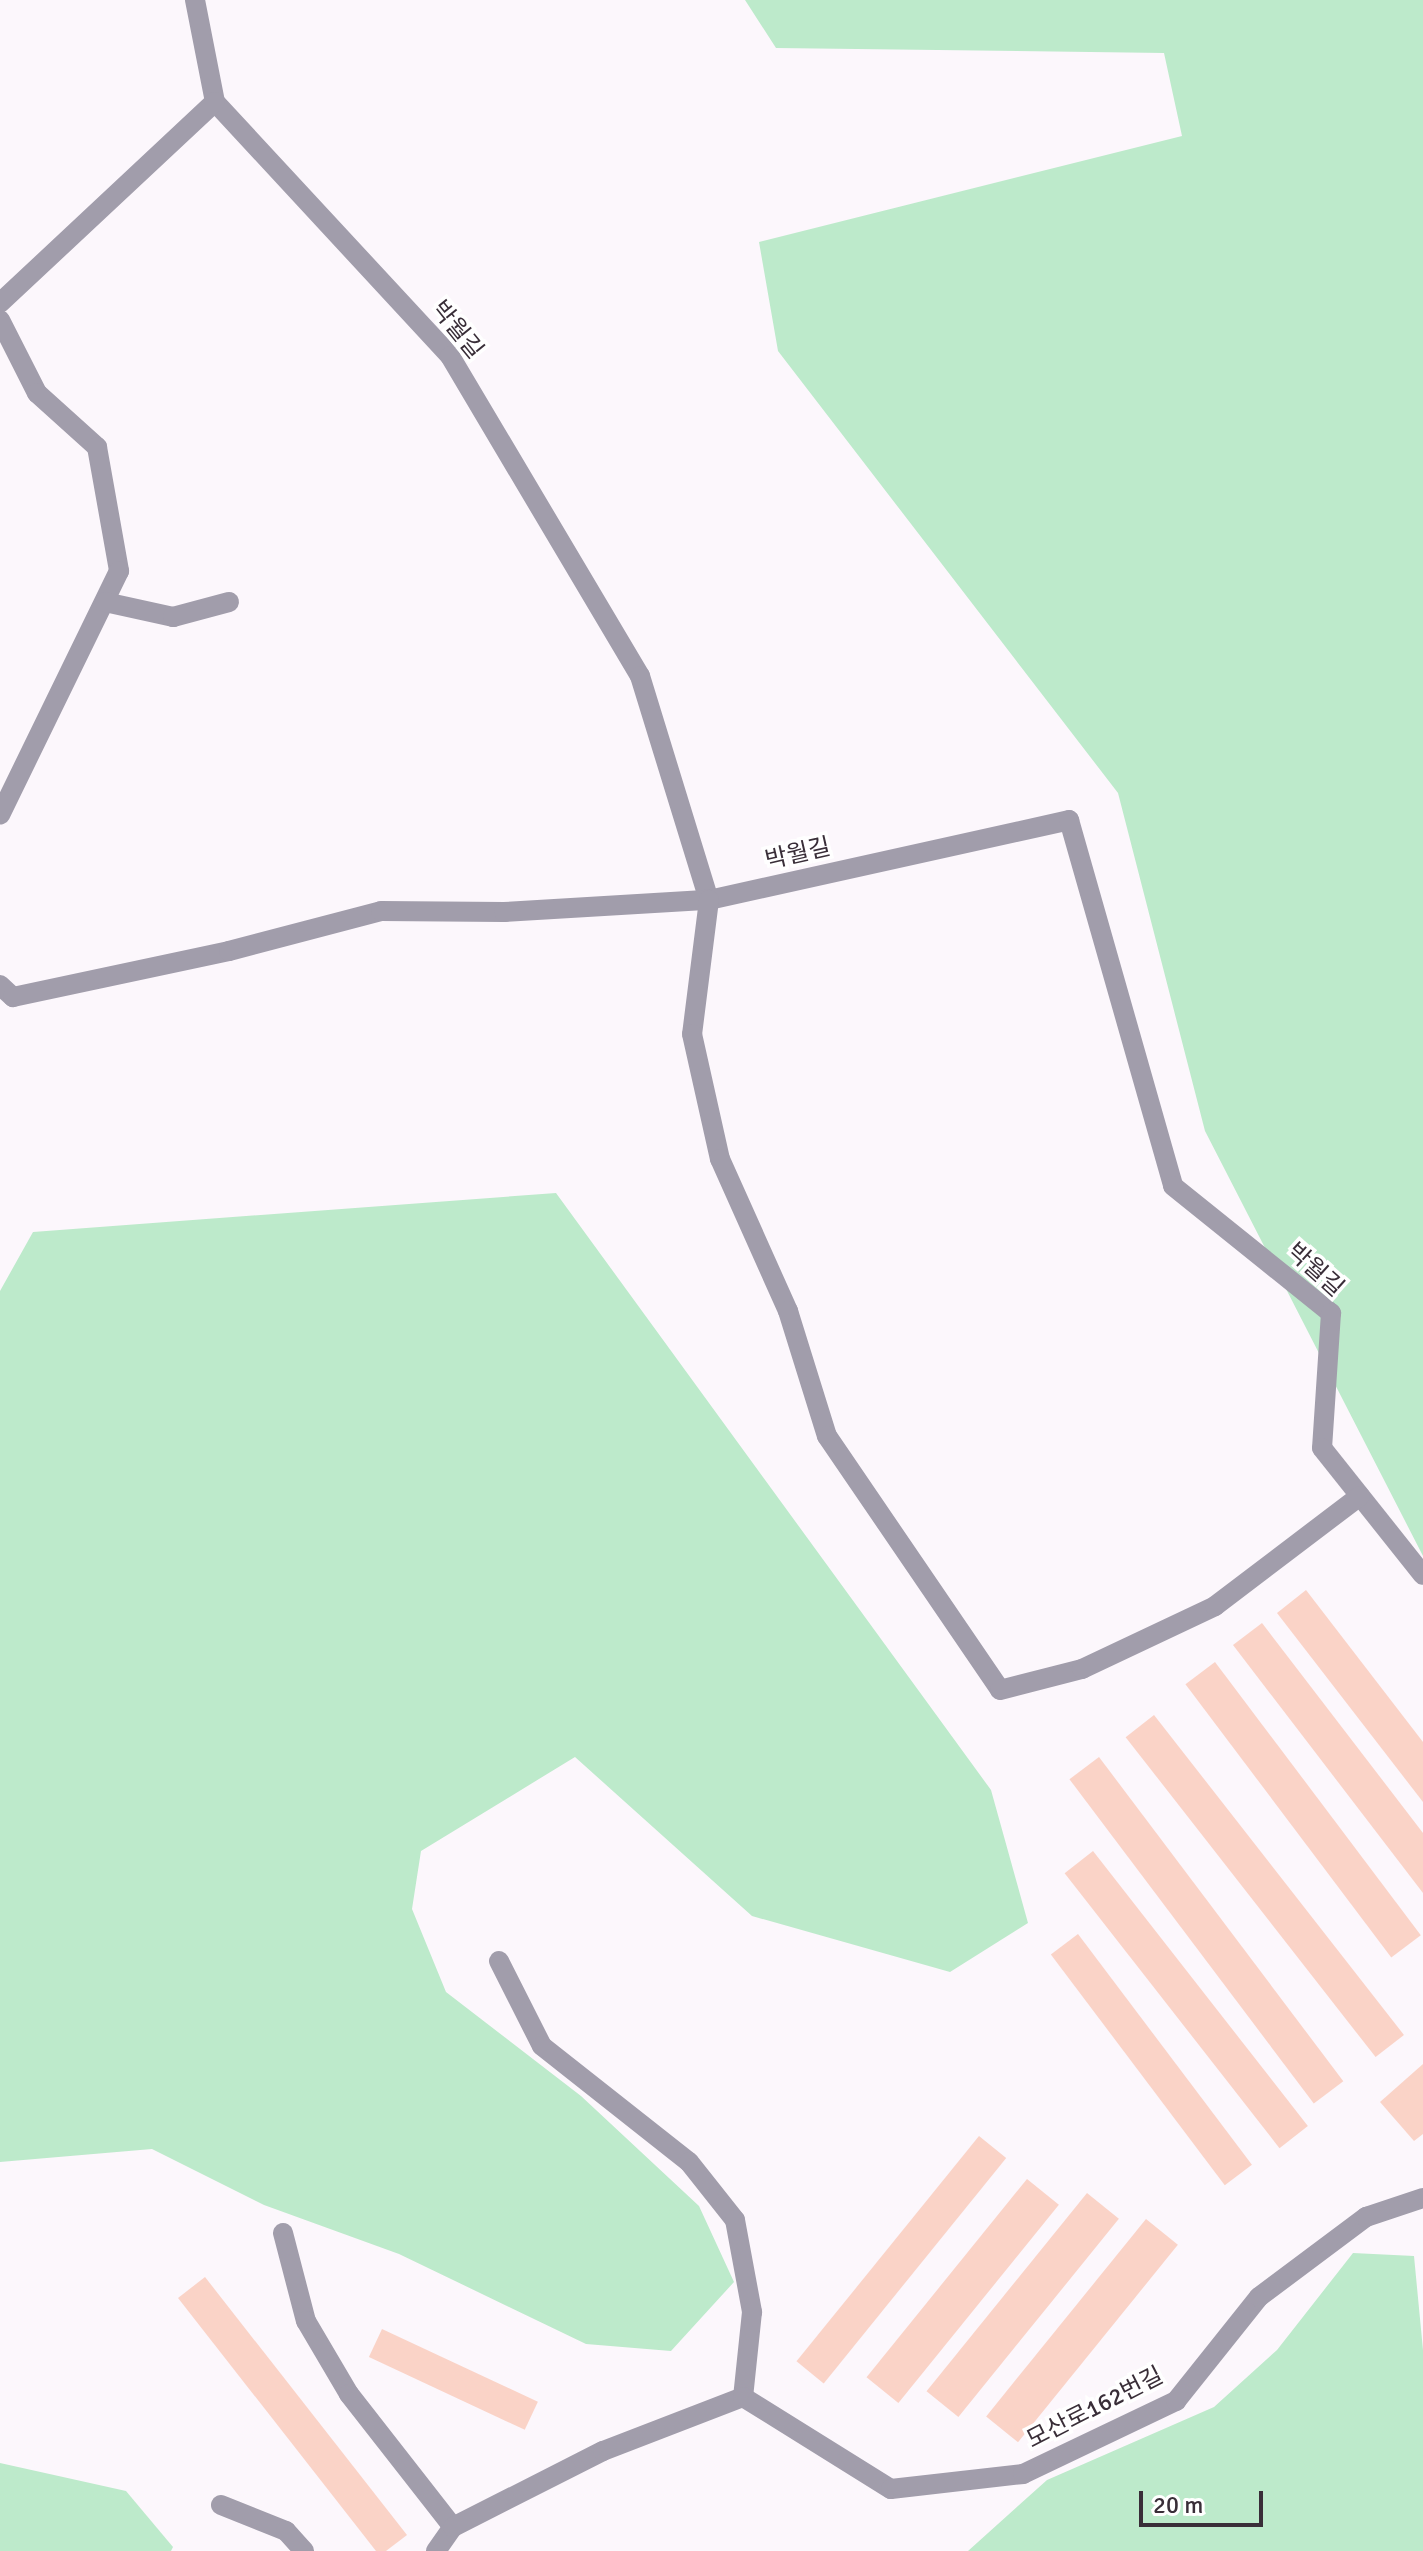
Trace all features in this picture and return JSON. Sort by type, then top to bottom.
[{"type":"street","points":[[0,303],[215,102],[195,0]]},
{"type":"street","name":"박월길","points":[[215,102],[450,356],[640,676],[709,900],[1069,820],[1173,1186],[1331,1313],[1322,1448],[1423,1575]]},
{"type":"street","points":[[0,320],[37,393],[97,447],[119,571],[0,815]]},
{"type":"street","points":[[105,602],[173,617],[229,602]]},
{"type":"street","points":[[0,985],[13,997],[229,951],[381,911],[504,912],[709,900],[692,1034],[720,1159],[788,1311],[827,1436],[1000,1690],[1082,1669],[1215,1606],[1360,1496]]},
{"type":"street","points":[[436,2551],[453,2527],[603,2451],[743,2397],[752,2312],[735,2220],[689,2162],[542,2046],[499,1961]]},
{"type":"street","name":"모산로162번길","points":[[743,2397],[891,2489],[1023,2474],[1176,2401],[1259,2297],[1366,2217],[1423,2198]]},
{"type":"street","points":[[283,2233],[306,2321],[349,2394],[453,2527]]},
{"type":"street","points":[[221,2505],[286,2531],[304,2551]]},
{"type":"green space","points":[[745,0],[1423,0],[1423,1556],[1205,1131],[1118,793],[778,351],[759,242],[1182,136],[1164,53],[776,48]]},
{"type":"green space","points":[[556,1193],[991,1790],[1028,1923],[950,1972],[752,1916],[575,1757],[421,1851],[412,1909],[446,1992],[581,2096],[699,2206],[734,2282],[671,2351],[586,2344],[399,2254],[264,2205],[152,2149],[0,2162],[0,1291],[33,1232]]},
{"type":"green space","points":[[1353,2253],[1414,2256],[1423,2350],[1423,2551],[968,2551],[1047,2480],[1214,2407],[1277,2350]]},
{"type":"green space","points":[[0,2463],[126,2491],[173,2547],[171,2551],[0,2551]]},
{"type":"building","points":[[1306,1590],[1423,1742],[1423,1802],[1277,1613]]},
{"type":"building","points":[[1262,1623],[1423,1833],[1423,1893],[1233,1645]]},
{"type":"building","points":[[1215,1662],[1421,1935],[1391,1957],[1185,1684]]},
{"type":"building","points":[[1154,1715],[1404,2035],[1376,2057],[1126,1737]]},
{"type":"building","points":[[1099,1757],[1343,2081],[1314,2104],[1069,1779]]},
{"type":"building","points":[[1093,1851],[1308,2126],[1279,2148],[1065,1873]]},
{"type":"building","points":[[1078,1934],[1252,2165],[1225,2185],[1051,1954]]},
{"type":"building","points":[[1423,2064],[1423,2134],[1414,2141],[1380,2102]]},
{"type":"building","points":[[979,2136],[1006,2158],[824,2383],[796,2361]]},
{"type":"building","points":[[1027,2179],[1059,2205],[898,2403],[867,2377]]},
{"type":"building","points":[[1087,2193],[1119,2219],[958,2417],[927,2391]]},
{"type":"building","points":[[1146,2219],[1178,2245],[1018,2442],[986,2416]]},
{"type":"building","points":[[205,2277],[407,2535],[386,2551],[376,2551],[178,2298]]},
{"type":"building","points":[[382,2329],[538,2402],[525,2430],[369,2357]]}]
